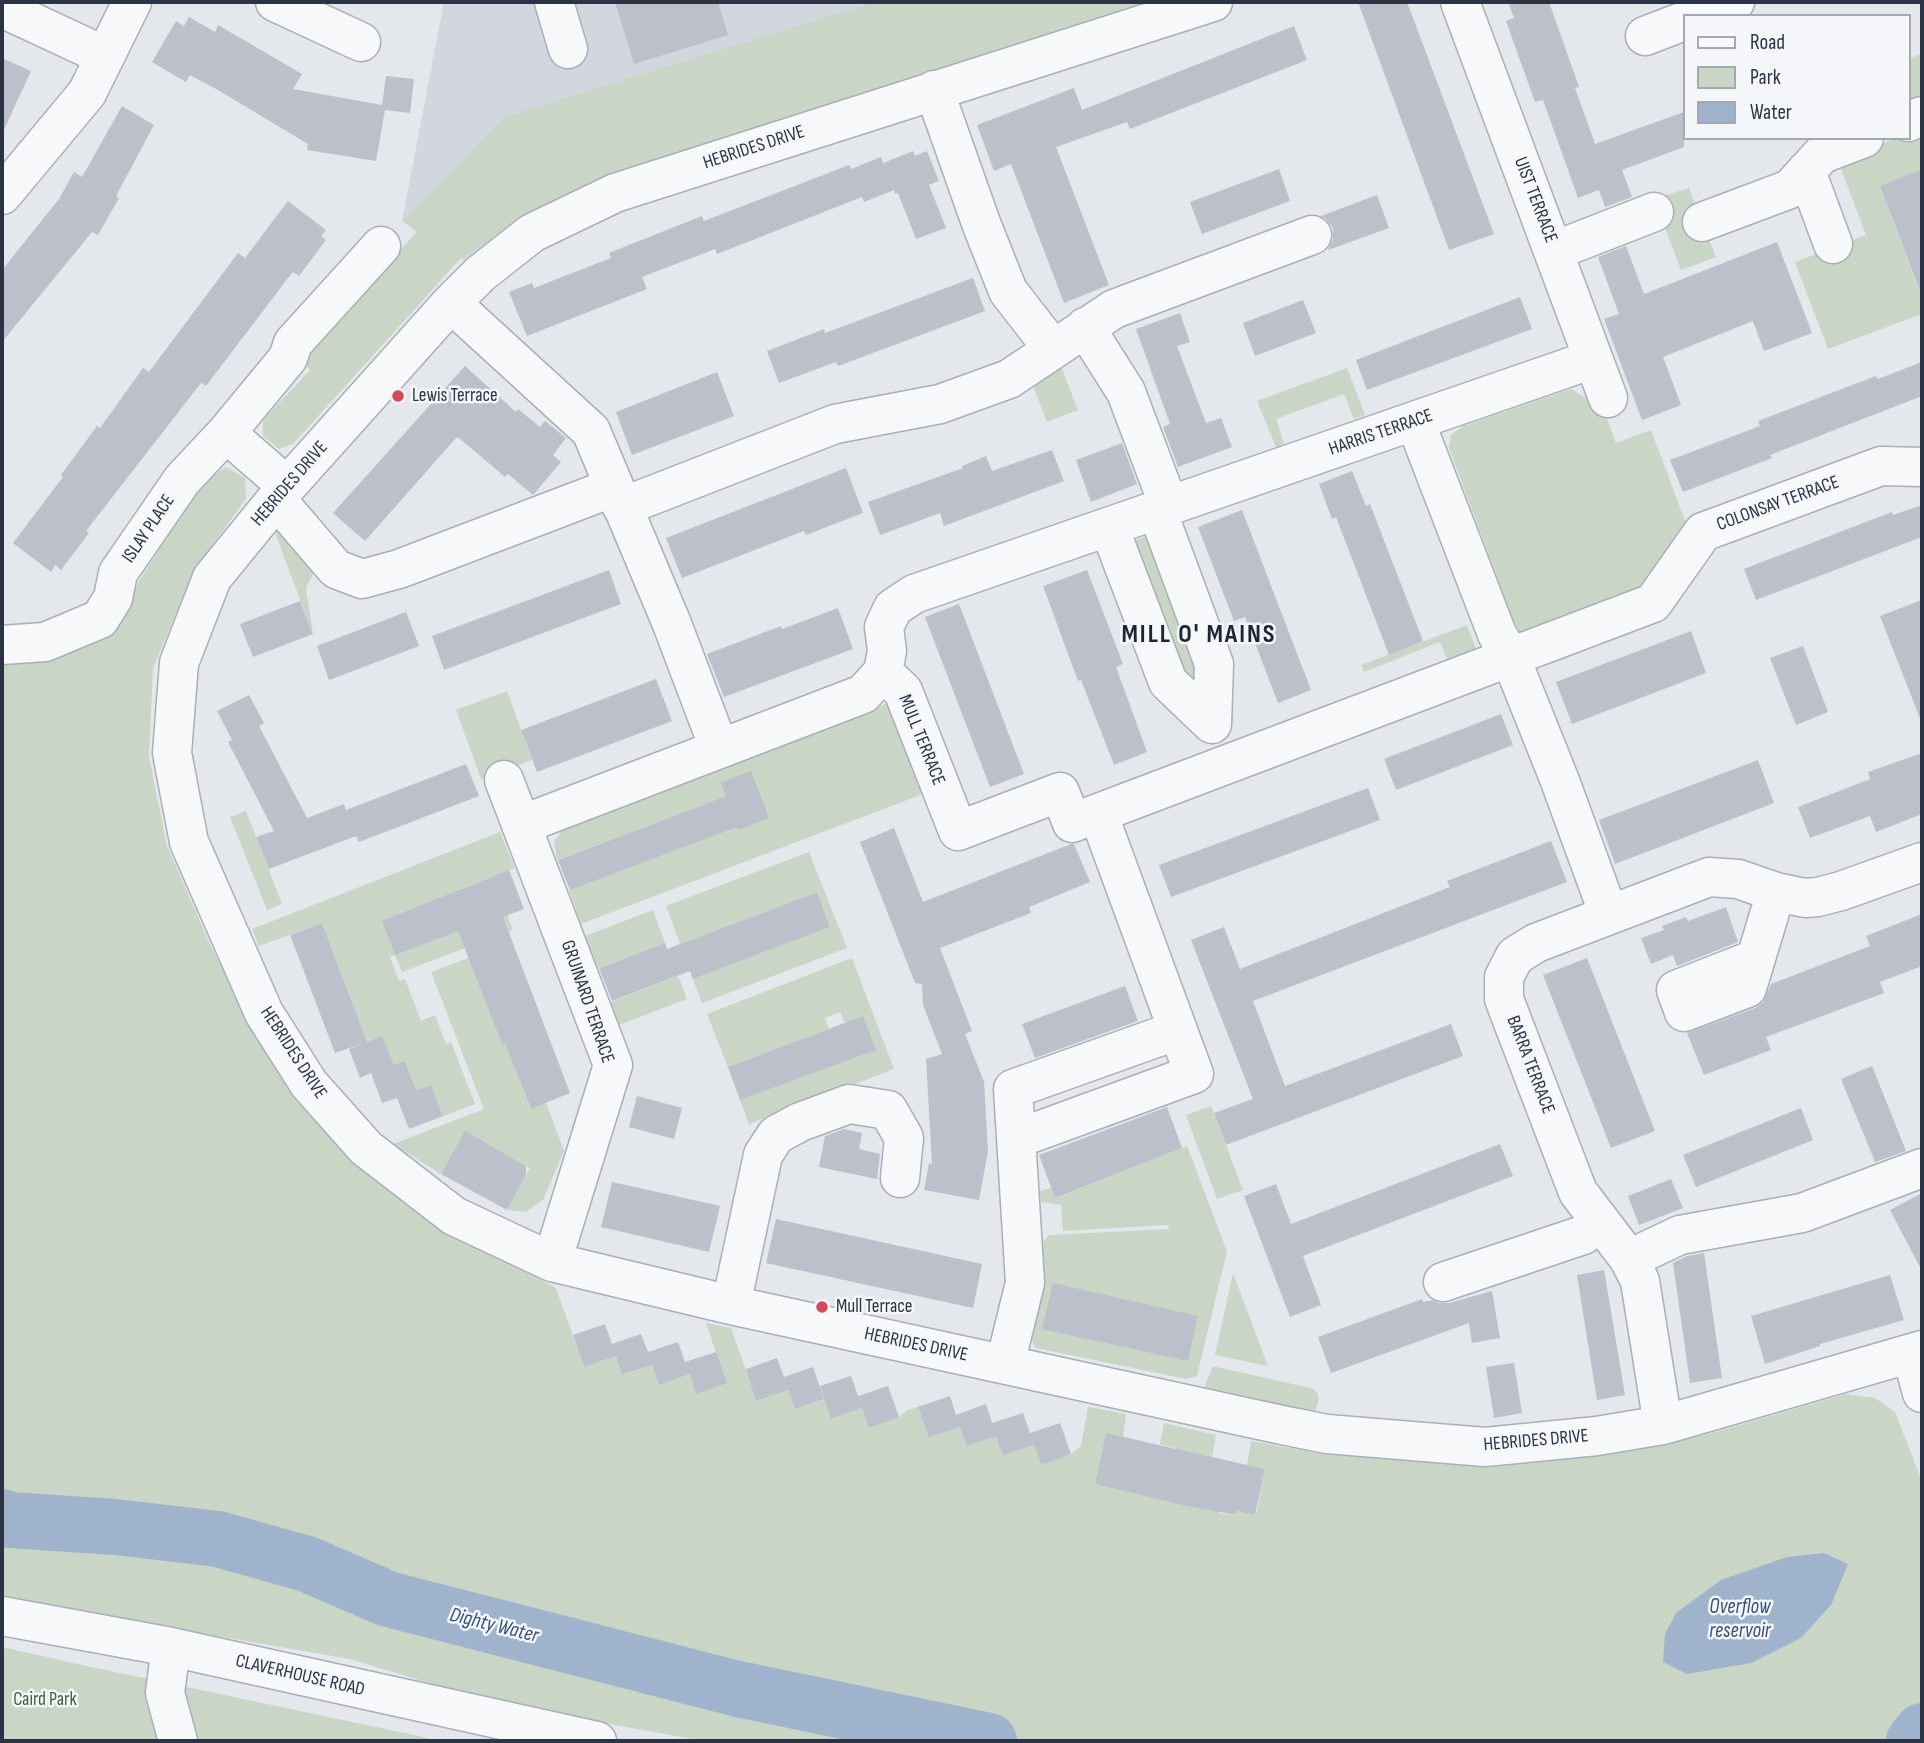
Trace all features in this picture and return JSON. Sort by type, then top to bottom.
[{"type":"street","points":[[2,195],[87,93],[132,2]]},
{"type":"street","points":[[275,2],[361,42]]},
{"type":"street","points":[[554,2],[568,49]]},
{"type":"street","name":"HEBRIDES DRIVE","points":[[1213,2],[615,192],[532,233],[480,274],[452,303],[281,492],[212,578],[178,663],[172,753],[189,842],[264,1013],[309,1084],[366,1148],[454,1216],[552,1262],[731,1305],[1282,1425],[1340,1435],[1485,1447],[1597,1436],[1663,1424],[1917,1351]]},
{"type":"street","name":"UIST TERRACE","points":[[1460,2],[1608,398]]},
{"type":"street","points":[[1703,14],[1735,2]]},
{"type":"street","points":[[2,8],[105,56]]},
{"type":"street","points":[[1645,36],[1682,22]]},
{"type":"street","points":[[934,90],[981,223],[1009,291],[1053,349]]},
{"type":"street","points":[[1702,222],[1790,189],[1822,154],[1859,140]]},
{"type":"street","points":[[1806,171],[1833,243]]},
{"type":"street","points":[[1554,251],[1654,212]]},
{"type":"street","points":[[226,433],[281,492],[336,569],[362,579],[835,424],[940,404],[1009,379],[1114,309],[1312,235]]},
{"type":"street","name":"ISLAY PLACE","points":[[2,645],[45,642],[100,618],[113,598],[118,573],[182,480],[226,433],[288,358],[293,343],[382,246]]},
{"type":"street","points":[[452,303],[592,431],[672,624],[719,748]]},
{"type":"street","points":[[1085,327],[1126,392],[1214,664],[1212,724],[1228,764]]},
{"type":"street","name":"HARRIS TERRACE","points":[[883,672],[887,651],[884,627],[893,608],[914,594],[1593,359]]},
{"type":"street","points":[[1415,421],[1497,634],[1510,656],[1609,915]]},
{"type":"street","name":"COLONSAY TERRACE","points":[[1098,813],[1653,603],[1703,532],[1881,467],[1922,467]]},
{"type":"street","points":[[1109,527],[1168,682],[1212,724]]},
{"type":"street","points":[[521,825],[863,694],[883,672]]},
{"type":"street","name":"MULL TERRACE","points":[[883,672],[903,691],[958,831],[1060,792],[1072,823],[1098,813]]},
{"type":"street","name":"GRUINARD TERRACE","points":[[504,780],[613,1066],[552,1262]]},
{"type":"street","points":[[1005,1364],[1025,1283],[1016,1139],[1194,1074],[1098,813]]},
{"type":"street","name":"BARRA TERRACE","points":[[1663,1424],[1640,1281],[1629,1259],[1578,1192],[1504,999],[1504,977],[1515,956],[1536,943],[1709,877],[1738,879],[1776,892],[1805,898],[1841,891],[1922,862]]},
{"type":"street","points":[[1755,959],[1776,892]]},
{"type":"street","points":[[731,1305],[763,1155],[776,1135],[800,1122],[849,1104],[888,1110],[904,1139],[900,1178]]},
{"type":"street","points":[[1629,1259],[1680,1235],[1802,1213],[1922,1168]]},
{"type":"street","points":[[1443,1282],[1583,1235],[1600,1223]]},
{"type":"street","points":[[1917,1351],[1922,1392]]},
{"type":"street","name":"CLAVERHOUSE ROAD","points":[[2,1616],[171,1647],[597,1741]]},
{"type":"street","points":[[171,1647],[165,1693],[178,1741]]},
{"type":"shaded area","points":[[444,2],[1213,2],[615,193],[480,274],[461,258],[402,221]]},
{"type":"green space","points":[[875,2],[1160,2],[552,203],[461,258],[293,444],[279,449],[263,436],[263,420],[310,370],[297,357],[417,232],[402,221],[505,117]]},
{"type":"green space","points":[[1922,54],[1922,101],[1910,105],[1910,58]]},
{"type":"green space","points":[[1922,130],[1922,169],[1880,186],[1922,298],[1922,314],[1828,349],[1795,262],[1866,235],[1838,161],[1892,140],[1910,140],[1910,137]]},
{"type":"green space","points":[[1689,188],[1716,257],[1681,270],[1654,199]]},
{"type":"green space","points":[[1060,364],[1078,410],[1047,422],[1031,381]]},
{"type":"green space","points":[[1347,368],[1365,415],[1354,419],[1344,394],[1276,419],[1284,444],[1276,447],[1257,401]]},
{"type":"green space","points":[[1571,389],[1604,410],[1616,443],[1651,430],[1686,523],[1647,588],[1522,637],[1512,617],[1449,448],[1451,435],[1463,426]]},
{"type":"green space","points":[[226,467],[245,478],[246,499],[196,567],[153,668],[149,756],[167,846],[213,951],[294,1095],[448,1231],[556,1288],[584,1367],[616,1356],[623,1375],[652,1365],[659,1385],[690,1374],[696,1393],[726,1383],[706,1323],[731,1328],[757,1401],[788,1390],[795,1409],[825,1399],[832,1419],[862,1408],[869,1428],[918,1407],[929,1438],[960,1427],[996,1436],[1004,1456],[1034,1445],[1041,1464],[1071,1454],[1081,1446],[1088,1407],[1126,1414],[1123,1437],[1106,1434],[1095,1484],[1167,1494],[1176,1448],[1160,1444],[1164,1423],[1216,1435],[1212,1457],[1219,1513],[1236,1516],[1237,1511],[1256,1515],[1265,1469],[1247,1465],[1251,1441],[1323,1454],[1479,1466],[1576,1457],[1705,1435],[1846,1394],[1875,1398],[1895,1412],[1922,1481],[1922,1741],[703,1741],[495,1703],[350,1659],[2,1599],[2,655],[115,620],[199,485]]},
{"type":"green space","points":[[282,525],[316,568],[306,588],[313,634],[275,533]]},
{"type":"green space","points":[[1152,534],[1199,677],[1188,681],[1129,543]]},
{"type":"green space","points":[[1467,625],[1478,654],[1449,664],[1440,642],[1364,672],[1361,665]]},
{"type":"green space","points":[[507,691],[532,760],[481,779],[456,710]]},
{"type":"green space","points":[[888,703],[923,794],[581,924],[569,890],[733,828],[721,798],[557,860],[554,841],[564,829]]},
{"type":"green space","points":[[246,811],[282,904],[267,910],[230,817]]},
{"type":"green space","points":[[500,832],[515,868],[458,890],[472,928],[507,915],[513,930],[402,972],[395,955],[390,957],[399,981],[405,979],[421,1021],[435,1015],[446,1044],[451,1042],[475,1104],[443,1116],[431,1085],[416,1090],[405,1061],[394,1065],[382,1036],[367,1042],[322,923],[259,946],[252,929]]},
{"type":"green space","points":[[809,852],[847,948],[702,1003],[693,979],[830,927],[817,892],[680,944],[666,906]]},
{"type":"green space","points":[[653,910],[665,943],[598,968],[585,936]]},
{"type":"green space","points":[[512,942],[473,967],[502,1044],[545,1028],[511,1057],[530,1108],[546,1103],[564,1151],[543,1200],[526,1212],[507,1210],[530,1168],[465,1132],[441,1174],[393,1144],[484,1109],[431,972]]},
{"type":"green space","points":[[852,958],[894,1069],[749,1124],[740,1100],[875,1050],[845,1023],[840,1012],[825,1018],[829,1029],[728,1067],[707,1014]]},
{"type":"green space","points":[[678,976],[687,999],[619,1025],[611,1002]]},
{"type":"green space","points":[[1211,1106],[1243,1190],[1217,1199],[1186,1115]]},
{"type":"green space","points":[[1187,1146],[1227,1251],[1197,1376],[1186,1379],[1036,1348],[1027,1333],[1041,1245],[1049,1235],[1168,1229],[1169,1225],[1063,1231],[1061,1205],[1041,1202],[1040,1191],[1051,1188],[1056,1198]]},
{"type":"green space","points":[[1233,1273],[1268,1366],[1215,1355]]},
{"type":"green space","points":[[1213,1366],[1314,1389],[1319,1397],[1315,1414],[1203,1390]]},
{"type":"green space","name":"Caird Park","points":[[2,1647],[87,1666],[442,1741],[2,1741]]},
{"type":"water","name":"Overflow reservoir","points":[[1824,1553],[1848,1564],[1831,1605],[1801,1638],[1751,1663],[1687,1674],[1663,1662],[1665,1634],[1676,1613],[1721,1580],[1787,1557]]},
{"type":"building","points":[[615,2],[718,2],[728,35],[634,64]]},
{"type":"building","points":[[1358,2],[1407,2],[1494,234],[1449,250]]},
{"type":"building","points":[[1508,2],[1549,2],[1579,87],[1575,88],[1595,144],[1682,113],[1684,147],[1622,170],[1632,197],[1605,207],[1599,190],[1578,198],[1543,100],[1535,102],[1506,21],[1514,18]]},
{"type":"building","points":[[189,17],[215,32],[218,25],[302,74],[293,89],[382,105],[386,76],[414,79],[410,113],[385,110],[376,161],[307,150],[308,144],[218,90],[190,75],[186,82],[152,62],[176,21],[184,26]]},
{"type":"building","points":[[1294,26],[1307,60],[1130,129],[1127,122],[1056,147],[1109,285],[1064,303],[1011,164],[994,171],[977,125],[1074,88],[1082,110]]},
{"type":"building","points":[[2,58],[31,71],[2,134]]},
{"type":"building","points":[[122,106],[154,125],[116,196],[119,198],[98,235],[92,232],[2,342],[2,270],[59,199],[74,172],[82,177]]},
{"type":"building","points":[[913,151],[915,156],[927,151],[939,181],[929,185],[946,228],[916,239],[898,193],[895,194],[894,190],[864,202],[862,197],[717,254],[715,249],[642,277],[647,289],[527,336],[509,292],[532,283],[534,288],[611,258],[609,253],[702,216],[704,221],[849,165],[851,169],[881,157],[883,163]]},
{"type":"building","points":[[1279,169],[1290,201],[1202,234],[1190,202]]},
{"type":"building","points":[[1922,169],[1922,291],[1920,291],[1880,186]]},
{"type":"building","points":[[1377,195],[1389,228],[1328,250],[1333,239],[1333,228],[1321,216]]},
{"type":"building","points":[[288,201],[326,230],[321,236],[326,240],[299,276],[293,272],[288,278],[206,386],[201,383],[86,531],[89,533],[61,570],[55,565],[51,572],[13,543],[63,477],[61,475],[97,426],[100,428],[143,368],[149,372],[238,253],[245,258]]},
{"type":"building","points":[[1777,242],[1812,333],[1764,351],[1753,321],[1663,357],[1681,405],[1642,420],[1604,319],[1619,314],[1598,257],[1626,246],[1644,294]]},
{"type":"building","points":[[973,278],[985,311],[838,366],[836,362],[779,383],[767,351],[824,329],[825,333]]},
{"type":"building","points":[[1520,297],[1532,329],[1367,390],[1356,360]]},
{"type":"building","points":[[1303,300],[1316,333],[1255,356],[1243,323]]},
{"type":"building","points":[[1180,313],[1190,342],[1177,346],[1206,423],[1221,418],[1232,447],[1178,467],[1163,427],[1170,424],[1136,329]]},
{"type":"building","points":[[1922,362],[1922,396],[1683,492],[1670,460],[1760,426],[1758,421],[1876,376],[1878,379]]},
{"type":"building","points":[[465,366],[516,412],[518,409],[540,427],[545,421],[566,438],[553,455],[561,462],[533,495],[508,474],[505,477],[456,438],[365,541],[333,513]]},
{"type":"building","points":[[717,372],[734,416],[632,455],[616,412]]},
{"type":"building","points":[[1122,443],[1137,484],[1091,502],[1076,460]]},
{"type":"building","points":[[1052,450],[1064,481],[944,526],[940,513],[880,535],[868,502],[963,468],[962,466],[986,456],[992,471]]},
{"type":"building","points":[[846,468],[863,513],[806,535],[804,531],[682,578],[666,538]]},
{"type":"building","points":[[1352,471],[1366,506],[1370,504],[1423,641],[1389,655],[1336,517],[1332,519],[1319,484]]},
{"type":"building","points":[[1922,505],[1922,537],[1756,600],[1744,569],[1892,512],[1893,515]]},
{"type":"building","points":[[1242,510],[1311,690],[1278,703],[1245,617],[1234,621],[1198,527]]},
{"type":"building","points":[[609,570],[621,604],[444,670],[432,636]]},
{"type":"building","points":[[1087,570],[1123,664],[1116,667],[1147,752],[1114,765],[1081,680],[1078,681],[1043,586]]},
{"type":"building","points":[[1922,600],[1922,720],[1921,721],[1880,616]]},
{"type":"building","points":[[300,601],[313,634],[253,657],[240,624]]},
{"type":"building","points":[[959,604],[1024,774],[990,787],[925,617]]},
{"type":"building","points":[[838,608],[853,649],[724,697],[707,654]]},
{"type":"building","points":[[406,612],[419,646],[329,680],[317,646]]},
{"type":"building","points":[[1691,631],[1706,673],[1572,724],[1556,682]]},
{"type":"building","points":[[1803,646],[1828,712],[1796,725],[1770,658]]},
{"type":"building","points":[[656,679],[672,721],[537,772],[521,730]]},
{"type":"building","points":[[249,695],[264,723],[259,726],[307,818],[344,804],[346,810],[466,764],[479,796],[359,842],[356,836],[269,869],[256,837],[274,831],[228,742],[232,740],[217,711]]},
{"type":"building","points":[[1501,714],[1513,745],[1396,790],[1384,759]]},
{"type":"building","points":[[1922,753],[1922,814],[1876,832],[1870,816],[1810,838],[1798,807],[1870,779],[1868,772]]},
{"type":"building","points":[[1758,760],[1774,803],[1615,864],[1599,820]]},
{"type":"building","points":[[751,771],[769,818],[738,830],[737,827],[570,890],[558,860],[726,796],[721,782]]},
{"type":"building","points":[[1368,788],[1380,820],[1171,897],[1159,865]]},
{"type":"building","points":[[894,828],[923,902],[1071,844],[1074,844],[1090,882],[1029,907],[1031,913],[940,948],[972,1031],[965,1034],[984,1082],[988,1151],[979,1200],[924,1190],[929,1163],[932,1164],[926,1059],[942,1054],[923,1005],[922,984],[915,983],[860,842]]},
{"type":"building","points":[[1551,841],[1567,882],[1253,1001],[1285,1086],[1451,1024],[1463,1056],[1226,1145],[1214,1113],[1253,1099],[1191,940],[1224,927],[1240,969],[1450,887],[1447,881]]},
{"type":"building","points":[[509,870],[524,909],[503,917],[570,1093],[531,1109],[505,1043],[502,1044],[458,931],[395,955],[382,921]]},
{"type":"building","points":[[817,892],[830,927],[693,979],[690,971],[612,1001],[599,968],[665,943],[667,949]]},
{"type":"building","points":[[1726,907],[1738,942],[1677,966],[1673,955],[1651,964],[1641,938],[1664,930],[1662,926],[1686,917],[1688,921]]},
{"type":"building","points":[[1922,914],[1922,966],[1880,982],[1884,993],[1766,1037],[1771,1050],[1704,1075],[1687,1033],[1755,1008],[1763,1002],[1771,984],[1870,946],[1866,936]]},
{"type":"building","points":[[322,923],[367,1042],[335,1053],[290,935]]},
{"type":"building","points":[[1587,958],[1655,1131],[1611,1148],[1543,975]]},
{"type":"building","points":[[1125,986],[1138,1021],[1035,1058],[1022,1024]]},
{"type":"building","points":[[863,1016],[876,1050],[740,1100],[728,1067]]},
{"type":"building","points":[[382,1036],[394,1065],[405,1061],[416,1090],[431,1085],[443,1116],[409,1129],[397,1098],[382,1103],[371,1073],[360,1078],[349,1049]]},
{"type":"building","points":[[1872,1066],[1906,1151],[1875,1162],[1841,1079]]},
{"type":"building","points":[[637,1096],[682,1108],[674,1139],[629,1127]]},
{"type":"building","points":[[1167,1107],[1182,1148],[1055,1198],[1039,1155]]},
{"type":"building","points":[[1801,1108],[1813,1140],[1696,1187],[1683,1155]]},
{"type":"building","points":[[844,1129],[862,1133],[859,1149],[880,1154],[877,1179],[819,1167],[825,1136]]},
{"type":"building","points":[[465,1131],[526,1166],[526,1175],[507,1210],[441,1174]]},
{"type":"building","points":[[1500,1144],[1513,1176],[1303,1256],[1321,1305],[1290,1317],[1244,1196],[1276,1184],[1291,1224]]},
{"type":"building","points":[[1671,1179],[1683,1208],[1639,1225],[1628,1196]]},
{"type":"building","points":[[612,1182],[720,1206],[709,1252],[601,1227]]},
{"type":"building","points":[[1922,1193],[1922,1271],[1890,1210]]},
{"type":"building","points":[[776,1219],[982,1264],[973,1308],[766,1263]]},
{"type":"building","points":[[1704,1253],[1722,1378],[1690,1383],[1673,1263],[1687,1256]]},
{"type":"building","points":[[1604,1270],[1625,1395],[1597,1400],[1577,1275]]},
{"type":"building","points":[[1890,1275],[1904,1320],[1820,1344],[1765,1364],[1751,1316]]},
{"type":"building","points":[[1053,1283],[1198,1316],[1188,1361],[1042,1329]]},
{"type":"building","points":[[1492,1291],[1500,1338],[1472,1343],[1469,1323],[1331,1373],[1318,1337],[1422,1299],[1423,1302],[1433,1300],[1449,1303]]},
{"type":"building","points":[[605,1324],[612,1344],[641,1334],[648,1352],[678,1342],[685,1362],[716,1352],[727,1383],[696,1394],[690,1374],[659,1385],[652,1365],[622,1375],[616,1356],[584,1367],[573,1335]]},
{"type":"building","points":[[777,1358],[784,1377],[813,1367],[824,1399],[795,1409],[788,1390],[756,1401],[746,1369]]},
{"type":"building","points":[[1514,1363],[1522,1413],[1494,1418],[1486,1367]]},
{"type":"building","points":[[851,1376],[858,1396],[888,1386],[899,1417],[869,1428],[862,1408],[831,1419],[820,1386]]},
{"type":"building","points":[[950,1396],[956,1415],[986,1404],[992,1423],[1023,1413],[1030,1433],[1060,1423],[1071,1454],[1041,1465],[1034,1445],[1003,1456],[996,1436],[967,1446],[960,1427],[929,1438],[918,1407]]},
{"type":"building","points":[[1106,1433],[1265,1469],[1255,1515],[1237,1511],[1236,1515],[1183,1505],[1095,1484]]},
{"type":"waterway","name":"Dighty Water","points":[[2,1517],[10,1520],[115,1527],[218,1539],[307,1564],[388,1599],[738,1689],[989,1741]]},
{"type":"waterway","name":"Dighty Water","points":[[1914,1741],[1922,1731]]},
{"type":"place","name":"Lewis Terrace","points":[[398,396]]},
{"type":"place","name":"Mull Terrace","points":[[822,1307]]},
{"type":"district","name":"MILL O' MAINS","points":[[1199,635]]}]
